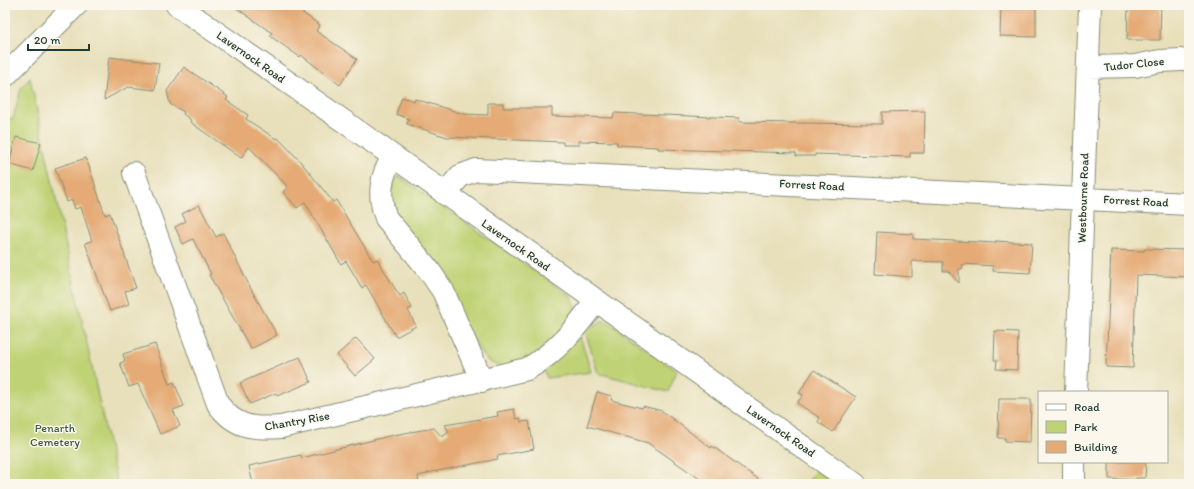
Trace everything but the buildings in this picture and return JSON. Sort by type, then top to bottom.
[{"type":"street","points":[[5,76],[76,5]]},
{"type":"street","name":"Lavernock Road","points":[[177,5],[855,484]]},
{"type":"street","name":"Westbourne Road","points":[[1076,391],[1090,5]]},
{"type":"street","name":"Tudor Close","points":[[1088,67],[1135,66],[1160,61],[1181,60]]},
{"type":"street","points":[[393,158],[386,167],[382,184],[383,208],[386,218],[428,269],[443,291],[482,381]]},
{"type":"street","name":"Forrest Road","points":[[445,194],[460,176],[476,170],[1189,204]]},
{"type":"street","name":"Chantry Rise","points":[[134,172],[218,404],[224,412],[245,426],[260,428],[281,427],[482,381],[527,369],[553,352],[581,322],[596,301]]},
{"type":"street","points":[[1074,463],[1074,484]]},
{"type":"green space","name":"Penarth Cemetery","points":[[30,78],[117,484],[5,484],[5,118],[13,119],[21,88]]},
{"type":"green space","points":[[400,177],[572,297],[577,311],[575,318],[545,347],[520,363],[508,366],[495,365],[484,357],[394,215],[390,193],[395,179]]},
{"type":"green space","points":[[602,321],[608,322],[677,371],[668,392],[598,373],[585,331]]},
{"type":"green space","points":[[580,336],[591,372],[547,378],[543,368]]},
{"type":"green space","points":[[816,470],[836,484],[806,484]]}]
